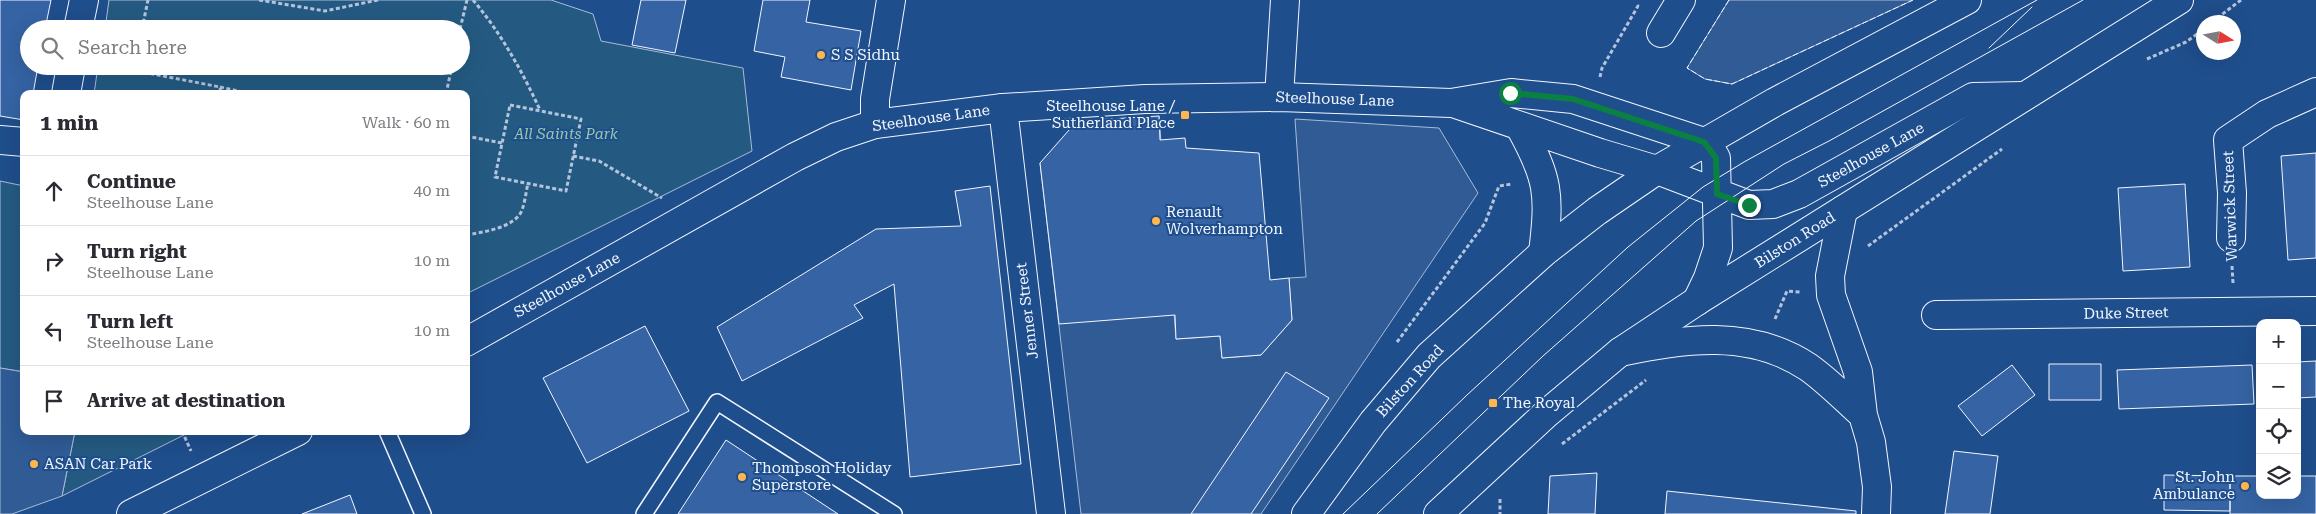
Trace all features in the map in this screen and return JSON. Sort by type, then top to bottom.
[{"type":"main road","points":[[80,20],[84,0]]},
{"type":"main road","points":[[875,124],[875,98],[891,0]]},
{"type":"main road","points":[[1279,97],[1286,0]]},
{"type":"main road","points":[[1661,33],[1681,0]]},
{"type":"main road","name":"Bilston Road","points":[[1306,514],[1372,422],[1429,356],[1543,252],[1597,211],[1657,170],[1704,142],[1967,0]]},
{"type":"main road","name":"Bilston Road","points":[[1438,514],[1546,414],[1620,352],[1697,301],[2179,0]]},
{"type":"main road","points":[[67,90],[69,75]]},
{"type":"main road","name":"Warwick Street","points":[[2230,238],[2232,193],[2228,140],[2267,114],[2316,92]]},
{"type":"main road","name":"Steelhouse Lane","points":[[470,340],[796,157],[836,137],[875,124],[1003,108],[1135,99],[1279,97],[1451,103],[1510,93],[1573,99],[1704,142]]},
{"type":"main road","name":"Steelhouse Lane","points":[[1451,103],[1657,170],[1749,205],[1772,204],[1815,186],[1973,97],[2024,96]]},
{"type":"main road","name":"Jenner Street","points":[[1003,108],[1051,514]]},
{"type":"main road","points":[[1520,127],[1538,158],[1546,182],[1548,212],[1543,252]]},
{"type":"main road","points":[[0,140],[20,142]]},
{"type":"main road","points":[[1697,301],[1718,248],[1716,158],[1704,142]]},
{"type":"main road","points":[[1843,210],[1830,276],[1831,295],[1858,372],[1863,415],[1871,442],[1877,487],[1876,514]]},
{"type":"main road","name":"Duke Street","points":[[1936,315],[2316,311]]},
{"type":"main road","points":[[1620,352],[1675,341],[1697,339],[1720,339],[1754,344],[1778,352],[1808,367],[1863,415]]},
{"type":"main road","points":[[131,514],[290,435]]},
{"type":"lane","points":[[644,514],[717,402],[894,514]]},
{"type":"lane","points":[[389,435],[423,514]]},
{"type":"path","points":[[144,20],[148,0]]},
{"type":"path","points":[[259,0],[325,11],[378,0]]},
{"type":"path","points":[[462,20],[466,0]]},
{"type":"path","points":[[474,0],[490,19],[522,72],[540,110]]},
{"type":"path","points":[[2221,15],[2241,0]]},
{"type":"path","points":[[2141,61],[2186,42],[2196,35]]},
{"type":"path","points":[[166,75],[234,90]]},
{"type":"path","points":[[447,90],[450,75]]},
{"type":"path","points":[[510,104],[540,110],[580,119],[566,191],[495,177],[510,104]]},
{"type":"path","points":[[470,137],[502,143]]},
{"type":"path","points":[[1865,253],[1868,244],[2011,143]]},
{"type":"path","points":[[573,156],[599,161],[669,202]]},
{"type":"path","points":[[470,234],[507,224],[522,212],[528,183]]},
{"type":"path","name":"Warwick Street","points":[[2230,238],[2234,312]]},
{"type":"path","points":[[1554,450],[1648,378]]},
{"type":"path","points":[[184,435],[194,459]]},
{"type":"green space","name":"All Saints Park","points":[[109,0],[551,0],[593,14],[601,41],[743,68],[752,151],[470,292],[470,90],[95,90],[97,75],[470,75],[470,20],[106,20]]},
{"type":"green space","points":[[0,181],[20,185],[20,371],[0,368]]},
{"type":"green space","points":[[74,435],[184,435],[62,496]]},
{"type":"shaded area","points":[[1729,0],[1913,0],[1732,84],[1705,79],[1687,68]]},
{"type":"shaded area","points":[[1159,116],[1176,339],[1220,336],[1222,358],[1261,355],[1292,320],[1289,278],[1306,277],[1295,119],[1439,128],[1478,193],[1261,514],[1081,514],[1040,163]]},
{"type":"shaded area","name":"ASAN Car Park","points":[[0,368],[20,371],[20,435],[74,435],[62,496],[12,514],[0,514]]},
{"type":"building","points":[[0,0],[51,0],[47,20],[20,20],[20,75],[36,75],[34,90],[20,90],[20,119],[0,116]]},
{"type":"building","points":[[641,0],[686,0],[675,53],[632,45]]},
{"type":"building","points":[[763,0],[810,0],[806,22],[861,31],[851,90],[781,77],[785,57],[754,51]]},
{"type":"building","name":"Renault Wolverhampton","points":[[1159,116],[1160,140],[1185,138],[1186,148],[1259,153],[1270,280],[1289,278],[1292,320],[1261,355],[1222,358],[1220,336],[1176,339],[1175,315],[1059,324],[1040,163],[1077,121]]},
{"type":"building","points":[[2316,153],[2316,258],[2288,260],[2281,156]]},
{"type":"building","points":[[2185,184],[2190,267],[2123,271],[2118,188]]},
{"type":"building","points":[[990,186],[1021,464],[910,477],[894,284],[854,305],[863,318],[742,381],[717,327],[876,229],[961,226],[955,191]]},
{"type":"building","points":[[645,326],[689,411],[587,463],[543,378]]},
{"type":"building","points":[[2316,361],[2316,397],[2301,398],[2301,362]]},
{"type":"building","points":[[2049,364],[2101,364],[2101,400],[2049,400]]},
{"type":"building","points":[[2012,365],[2035,395],[1982,436],[1958,406]]},
{"type":"building","points":[[2252,365],[2254,404],[2119,409],[2117,370]]},
{"type":"building","points":[[1286,372],[1329,398],[1251,514],[1191,514]]},
{"type":"building","name":"Thompson Holiday Superstore","points":[[726,440],[838,514],[678,514]]},
{"type":"building","points":[[1954,451],[1998,456],[1990,514],[1945,514]]},
{"type":"building","points":[[1597,473],[1595,514],[1548,514],[1550,476]]},
{"type":"building","points":[[2164,475],[2230,476],[2230,511],[2164,510]]},
{"type":"building","name":"St. John Ambulance","points":[[2230,476],[2256,476],[2256,499],[2301,499],[2301,476],[2316,476],[2316,514],[2230,514]]},
{"type":"building","points":[[1667,491],[1856,511],[1856,514],[1665,514]]},
{"type":"building","points":[[350,495],[357,514],[302,514]]},
{"type":"tram line","points":[[1343,514],[1467,395],[1628,247],[1703,187],[1744,162],[2037,0]]},
{"type":"tram line","points":[[1377,514],[1543,356],[1696,221],[1784,164],[2083,0]]},
{"type":"tram line","points":[[1989,48],[2032,7]]},
{"type":"fence","points":[[1729,0],[1687,68],[1705,79],[1732,84],[1913,0]]},
{"type":"place","name":"S S Sidhu","points":[[821,55]]},
{"type":"place","name":"Steelhouse Lane / Sutherland Place","points":[[1185,115]]},
{"type":"place","name":"Renault Wolverhampton","points":[[1156,221]]},
{"type":"place","name":"The Royal","points":[[1493,403]]},
{"type":"place","name":"ASAN Car Park","points":[[34,464]]},
{"type":"place","name":"Thompson Holiday Superstore","points":[[742,477]]},
{"type":"place","name":"St. John Ambulance","points":[[2245,486]]},
{"type":"route","points":[[1510,93],[1573,99],[1594,104],[1704,142],[1709,146],[1716,158],[1717,194],[1749,205]]}]
